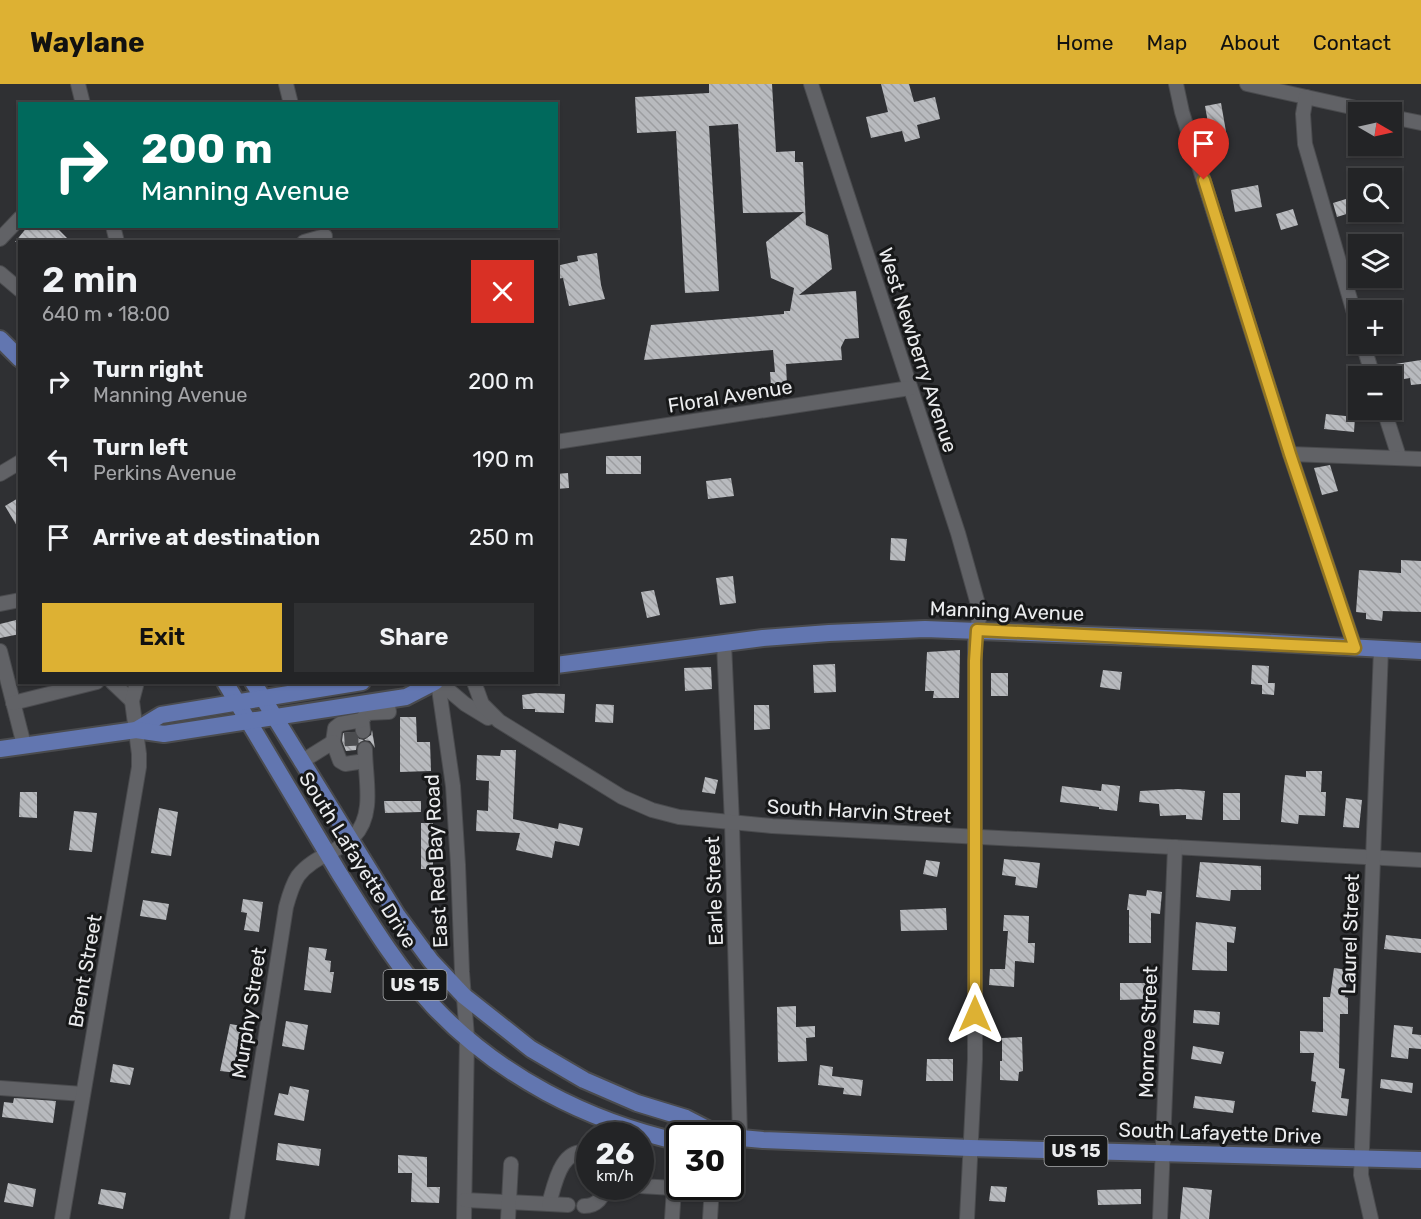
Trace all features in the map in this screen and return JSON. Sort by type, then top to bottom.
[{"type":"main road","points":[[0,339],[18,357]]},
{"type":"main road","name":"Manning Avenue","points":[[558,665],[724,643],[829,633],[925,629],[1421,651]]},
{"type":"main road","name":"US 15","points":[[226,684],[237,702]]},
{"type":"main road","name":"US 15","points":[[254,684],[274,717]]},
{"type":"main road","points":[[136,730],[161,715],[350,684]]},
{"type":"main road","points":[[0,749],[136,730],[164,734],[274,717],[351,723],[387,699],[406,697],[433,684]]},
{"type":"main road","name":"South Lafayette Drive","points":[[237,702],[381,939],[410,979],[435,1007],[467,1037],[518,1076],[570,1105],[628,1129],[666,1138]]},
{"type":"main road","name":"South Lafayette Drive","points":[[274,717],[350,842],[415,941],[447,980],[531,1048],[584,1080],[637,1103],[694,1122]]},
{"type":"main road","name":"South Lafayette Drive","points":[[744,1137],[970,1148],[1421,1160]]},
{"type":"street","points":[[78,84],[82,102]]},
{"type":"street","points":[[286,84],[290,102]]},
{"type":"street","name":"West Newberry Avenue","points":[[811,84],[978,601],[979,619],[975,639],[975,1059],[967,1219]]},
{"type":"street","points":[[1176,84],[1182,112],[1290,454],[1355,648]]},
{"type":"street","points":[[1247,84],[1348,106]]},
{"type":"street","points":[[1306,97],[1303,114],[1305,144],[1350,300]]},
{"type":"street","points":[[1402,119],[1421,123]]},
{"type":"street","points":[[0,239],[18,220]]},
{"type":"street","points":[[310,240],[325,235]]},
{"type":"street","points":[[0,273],[18,288]]},
{"type":"street","name":"Floral Avenue","points":[[558,442],[910,388]]},
{"type":"street","points":[[1387,420],[1399,458]]},
{"type":"street","points":[[1290,454],[1421,459]]},
{"type":"street","points":[[0,474],[18,463]]},
{"type":"street","points":[[0,604],[18,600]]},
{"type":"street","name":"Earle Street","points":[[724,643],[732,823],[735,1122]]},
{"type":"street","name":"Laurel Street","points":[[1371,1219],[1362,1187],[1362,1158],[1381,649]]},
{"type":"street","points":[[0,651],[24,745]]},
{"type":"street","points":[[13,703],[89,684]]},
{"type":"street","points":[[114,684],[132,701],[136,684]]},
{"type":"street","name":"East Red Bay Road","points":[[437,684],[453,786],[467,1037],[464,1219]]},
{"type":"street","name":"South Harvin Street","points":[[440,684],[483,716],[499,721]]},
{"type":"street","name":"South Harvin Street","points":[[475,684],[482,704],[499,721],[602,786],[652,810],[680,818],[732,823],[1421,860]]},
{"type":"street","points":[[350,842],[363,823],[368,806],[359,756],[345,764],[340,761],[333,742],[335,728],[351,723],[367,713],[389,711],[387,699]]},
{"type":"street","name":"Brent Street","points":[[62,1219],[138,776],[139,754],[132,701]]},
{"type":"street","points":[[301,762],[333,742]]},
{"type":"street","name":"Murphy Street","points":[[237,1219],[286,907],[298,876],[311,864],[350,842]]},
{"type":"street","name":"Monroe Street","points":[[1160,1219],[1174,847]]},
{"type":"street","points":[[0,1088],[83,1094]]},
{"type":"street","points":[[549,1203],[564,1160],[576,1153]]},
{"type":"street","points":[[508,1219],[511,1164]]},
{"type":"street","points":[[465,1200],[568,1205]]},
{"type":"street","points":[[584,1206],[600,1200]]},
{"type":"street","points":[[672,1219],[673,1200]]},
{"type":"street","points":[[710,1219],[711,1200]]},
{"type":"building","points":[[709,84],[772,84],[776,152],[795,151],[795,162],[803,162],[806,225],[828,235],[832,269],[799,295],[856,291],[859,338],[845,339],[841,347],[842,360],[786,364],[787,385],[771,386],[770,372],[775,372],[773,350],[644,360],[651,325],[784,314],[784,311],[790,311],[794,288],[771,278],[766,242],[804,212],[743,213],[738,124],[709,126],[719,291],[685,293],[676,131],[637,133],[635,97],[709,93]]},
{"type":"building","points":[[881,84],[909,84],[914,102],[935,97],[940,119],[917,125],[920,138],[905,142],[902,131],[871,138],[866,117],[888,112]]},
{"type":"building","points":[[1221,103],[1228,143],[1212,145],[1205,106]]},
{"type":"building","points":[[1258,185],[1262,207],[1235,212],[1231,190]]},
{"type":"building","points":[[1348,198],[1348,214],[1337,217],[1333,203]]},
{"type":"building","points":[[1293,209],[1298,225],[1281,230],[1276,214]]},
{"type":"building","points":[[26,228],[57,228],[69,240],[18,240],[15,242]]},
{"type":"building","points":[[597,253],[605,299],[569,306],[563,278],[558,279],[558,266],[578,261],[577,256]]},
{"type":"building","points":[[1421,360],[1421,384],[1411,385],[1410,378],[1402,379],[1402,366],[1389,365]]},
{"type":"building","points":[[1326,414],[1348,416],[1348,420],[1355,420],[1354,432],[1324,429]]},
{"type":"building","points":[[606,456],[641,456],[641,474],[606,474]]},
{"type":"building","points":[[1330,465],[1338,491],[1322,495],[1314,468]]},
{"type":"building","points":[[568,473],[569,488],[558,489],[558,474]]},
{"type":"building","points":[[731,478],[734,496],[708,499],[706,481]]},
{"type":"building","points":[[18,498],[18,528],[5,506]]},
{"type":"building","points":[[891,538],[907,539],[905,561],[890,560]]},
{"type":"building","points":[[1401,560],[1421,561],[1421,612],[1383,611],[1382,621],[1366,619],[1366,613],[1356,612],[1359,570],[1401,573]]},
{"type":"building","points":[[733,576],[736,603],[720,605],[716,578]]},
{"type":"building","points":[[654,590],[660,615],[647,618],[641,592]]},
{"type":"building","points":[[18,620],[18,634],[0,638],[0,624]]},
{"type":"building","points":[[960,650],[959,698],[933,698],[934,691],[925,691],[927,652]]},
{"type":"building","points":[[835,664],[836,692],[814,693],[813,665]]},
{"type":"building","points":[[1252,665],[1269,666],[1268,683],[1275,683],[1274,695],[1262,694],[1262,685],[1251,684]]},
{"type":"building","points":[[711,667],[712,689],[685,691],[684,668]]},
{"type":"building","points":[[1103,670],[1122,672],[1120,690],[1100,687]]},
{"type":"building","points":[[991,673],[1008,673],[1008,696],[991,696]]},
{"type":"building","points":[[565,694],[564,713],[535,712],[535,709],[523,709],[522,695]]},
{"type":"building","points":[[596,704],[614,705],[613,723],[595,722]]},
{"type":"building","points":[[754,705],[769,705],[770,729],[754,730]]},
{"type":"building","points":[[400,717],[416,717],[417,742],[430,742],[431,771],[400,772]]},
{"type":"building","points":[[372,730],[375,748],[370,741],[364,740],[371,735]]},
{"type":"building","points":[[354,732],[359,739],[364,740],[357,744],[356,750],[346,751],[342,741],[343,733]]},
{"type":"building","points":[[501,750],[516,750],[513,819],[558,829],[559,823],[583,828],[579,846],[555,841],[552,858],[516,850],[520,833],[476,831],[477,810],[488,811],[489,781],[476,780],[477,755],[500,756]]},
{"type":"building","points":[[1306,771],[1322,771],[1321,792],[1326,792],[1325,816],[1299,815],[1298,824],[1281,822],[1285,775],[1306,777]]},
{"type":"building","points":[[705,777],[718,780],[715,794],[702,792]]},
{"type":"building","points":[[1102,784],[1120,786],[1117,811],[1060,802],[1062,786],[1101,791]]},
{"type":"building","points":[[1178,789],[1205,791],[1202,820],[1186,819],[1186,815],[1160,816],[1159,804],[1139,802],[1140,791]]},
{"type":"building","points":[[20,792],[37,792],[37,818],[19,817]]},
{"type":"building","points":[[1223,793],[1240,793],[1240,820],[1223,820]]},
{"type":"building","points":[[1346,798],[1362,800],[1359,828],[1343,827]]},
{"type":"building","points":[[384,801],[421,801],[421,812],[385,813]]},
{"type":"building","points":[[159,808],[178,812],[171,856],[151,853]]},
{"type":"building","points":[[74,811],[97,813],[92,852],[69,850]]},
{"type":"building","points":[[421,823],[433,823],[433,869],[421,869]]},
{"type":"building","points":[[1004,859],[1040,863],[1037,888],[1015,885],[1016,877],[1002,875]]},
{"type":"building","points":[[926,860],[940,862],[937,877],[923,874]]},
{"type":"building","points":[[1200,862],[1261,866],[1261,890],[1231,890],[1230,901],[1196,897]]},
{"type":"building","points":[[1147,890],[1162,892],[1160,914],[1151,913],[1151,943],[1129,943],[1129,910],[1127,910],[1129,894],[1146,896]]},
{"type":"building","points":[[243,899],[263,902],[259,932],[244,930],[247,913],[241,912]]},
{"type":"building","points":[[143,900],[169,904],[166,920],[140,916]]},
{"type":"building","points":[[946,908],[947,930],[901,931],[900,910]]},
{"type":"building","points":[[1004,915],[1029,916],[1028,943],[1035,943],[1034,963],[1015,961],[1014,987],[989,985],[990,969],[1005,969],[1008,931],[1003,931]]},
{"type":"building","points":[[1196,922],[1236,927],[1234,943],[1227,942],[1227,971],[1192,970]]},
{"type":"building","points":[[1386,935],[1421,939],[1421,953],[1384,949]]},
{"type":"building","points":[[309,947],[327,949],[325,960],[331,961],[330,972],[334,972],[331,993],[304,990]]},
{"type":"building","points":[[1334,968],[1348,970],[1345,997],[1348,998],[1348,1014],[1340,1014],[1339,1068],[1345,1069],[1341,1098],[1349,1099],[1347,1116],[1312,1112],[1316,1082],[1311,1081],[1314,1053],[1300,1053],[1300,1031],[1323,1032],[1323,997],[1330,997]]},
{"type":"building","points":[[1120,983],[1146,983],[1146,999],[1120,1000]]},
{"type":"building","points":[[796,1006],[796,1027],[815,1026],[815,1037],[806,1038],[807,1061],[778,1062],[777,1007]]},
{"type":"building","points":[[1194,1010],[1220,1012],[1219,1025],[1193,1023]]},
{"type":"building","points":[[286,1021],[308,1025],[304,1050],[282,1046]]},
{"type":"building","points":[[230,1024],[248,1027],[238,1073],[220,1071]]},
{"type":"building","points":[[1394,1025],[1413,1027],[1412,1034],[1421,1035],[1421,1049],[1409,1048],[1408,1059],[1391,1057]]},
{"type":"building","points":[[1022,1037],[1023,1071],[1019,1072],[1018,1081],[1000,1080],[1002,1038]]},
{"type":"building","points":[[1193,1046],[1224,1052],[1221,1064],[1191,1059]]},
{"type":"building","points":[[927,1059],[953,1059],[953,1081],[926,1081]]},
{"type":"building","points":[[113,1064],[134,1068],[130,1085],[110,1082]]},
{"type":"building","points":[[820,1065],[833,1067],[832,1076],[863,1080],[861,1096],[843,1094],[844,1088],[818,1085]]},
{"type":"building","points":[[1381,1079],[1413,1083],[1412,1093],[1380,1088]]},
{"type":"building","points":[[290,1086],[309,1090],[304,1121],[274,1115],[279,1093],[288,1095]]},
{"type":"building","points":[[1195,1096],[1235,1101],[1233,1113],[1193,1108]]},
{"type":"building","points":[[14,1098],[56,1101],[53,1123],[2,1117],[4,1102],[13,1103]]},
{"type":"building","points":[[278,1143],[321,1149],[319,1166],[276,1160]]},
{"type":"building","points":[[398,1155],[427,1157],[427,1187],[440,1187],[439,1203],[411,1202],[412,1173],[398,1173]]},
{"type":"building","points":[[8,1183],[36,1189],[33,1207],[4,1202]]},
{"type":"building","points":[[991,1186],[1007,1187],[1005,1202],[989,1201]]},
{"type":"building","points":[[1183,1187],[1212,1190],[1209,1219],[1180,1219]]},
{"type":"building","points":[[101,1189],[126,1193],[123,1209],[98,1204]]},
{"type":"building","points":[[1141,1189],[1141,1204],[1098,1205],[1097,1190]]},
{"type":"tunnel","points":[[351,732],[352,750]]},
{"type":"route","points":[[975,1014],[975,639],[977,630],[1355,648],[1290,454],[1204,180]]}]
